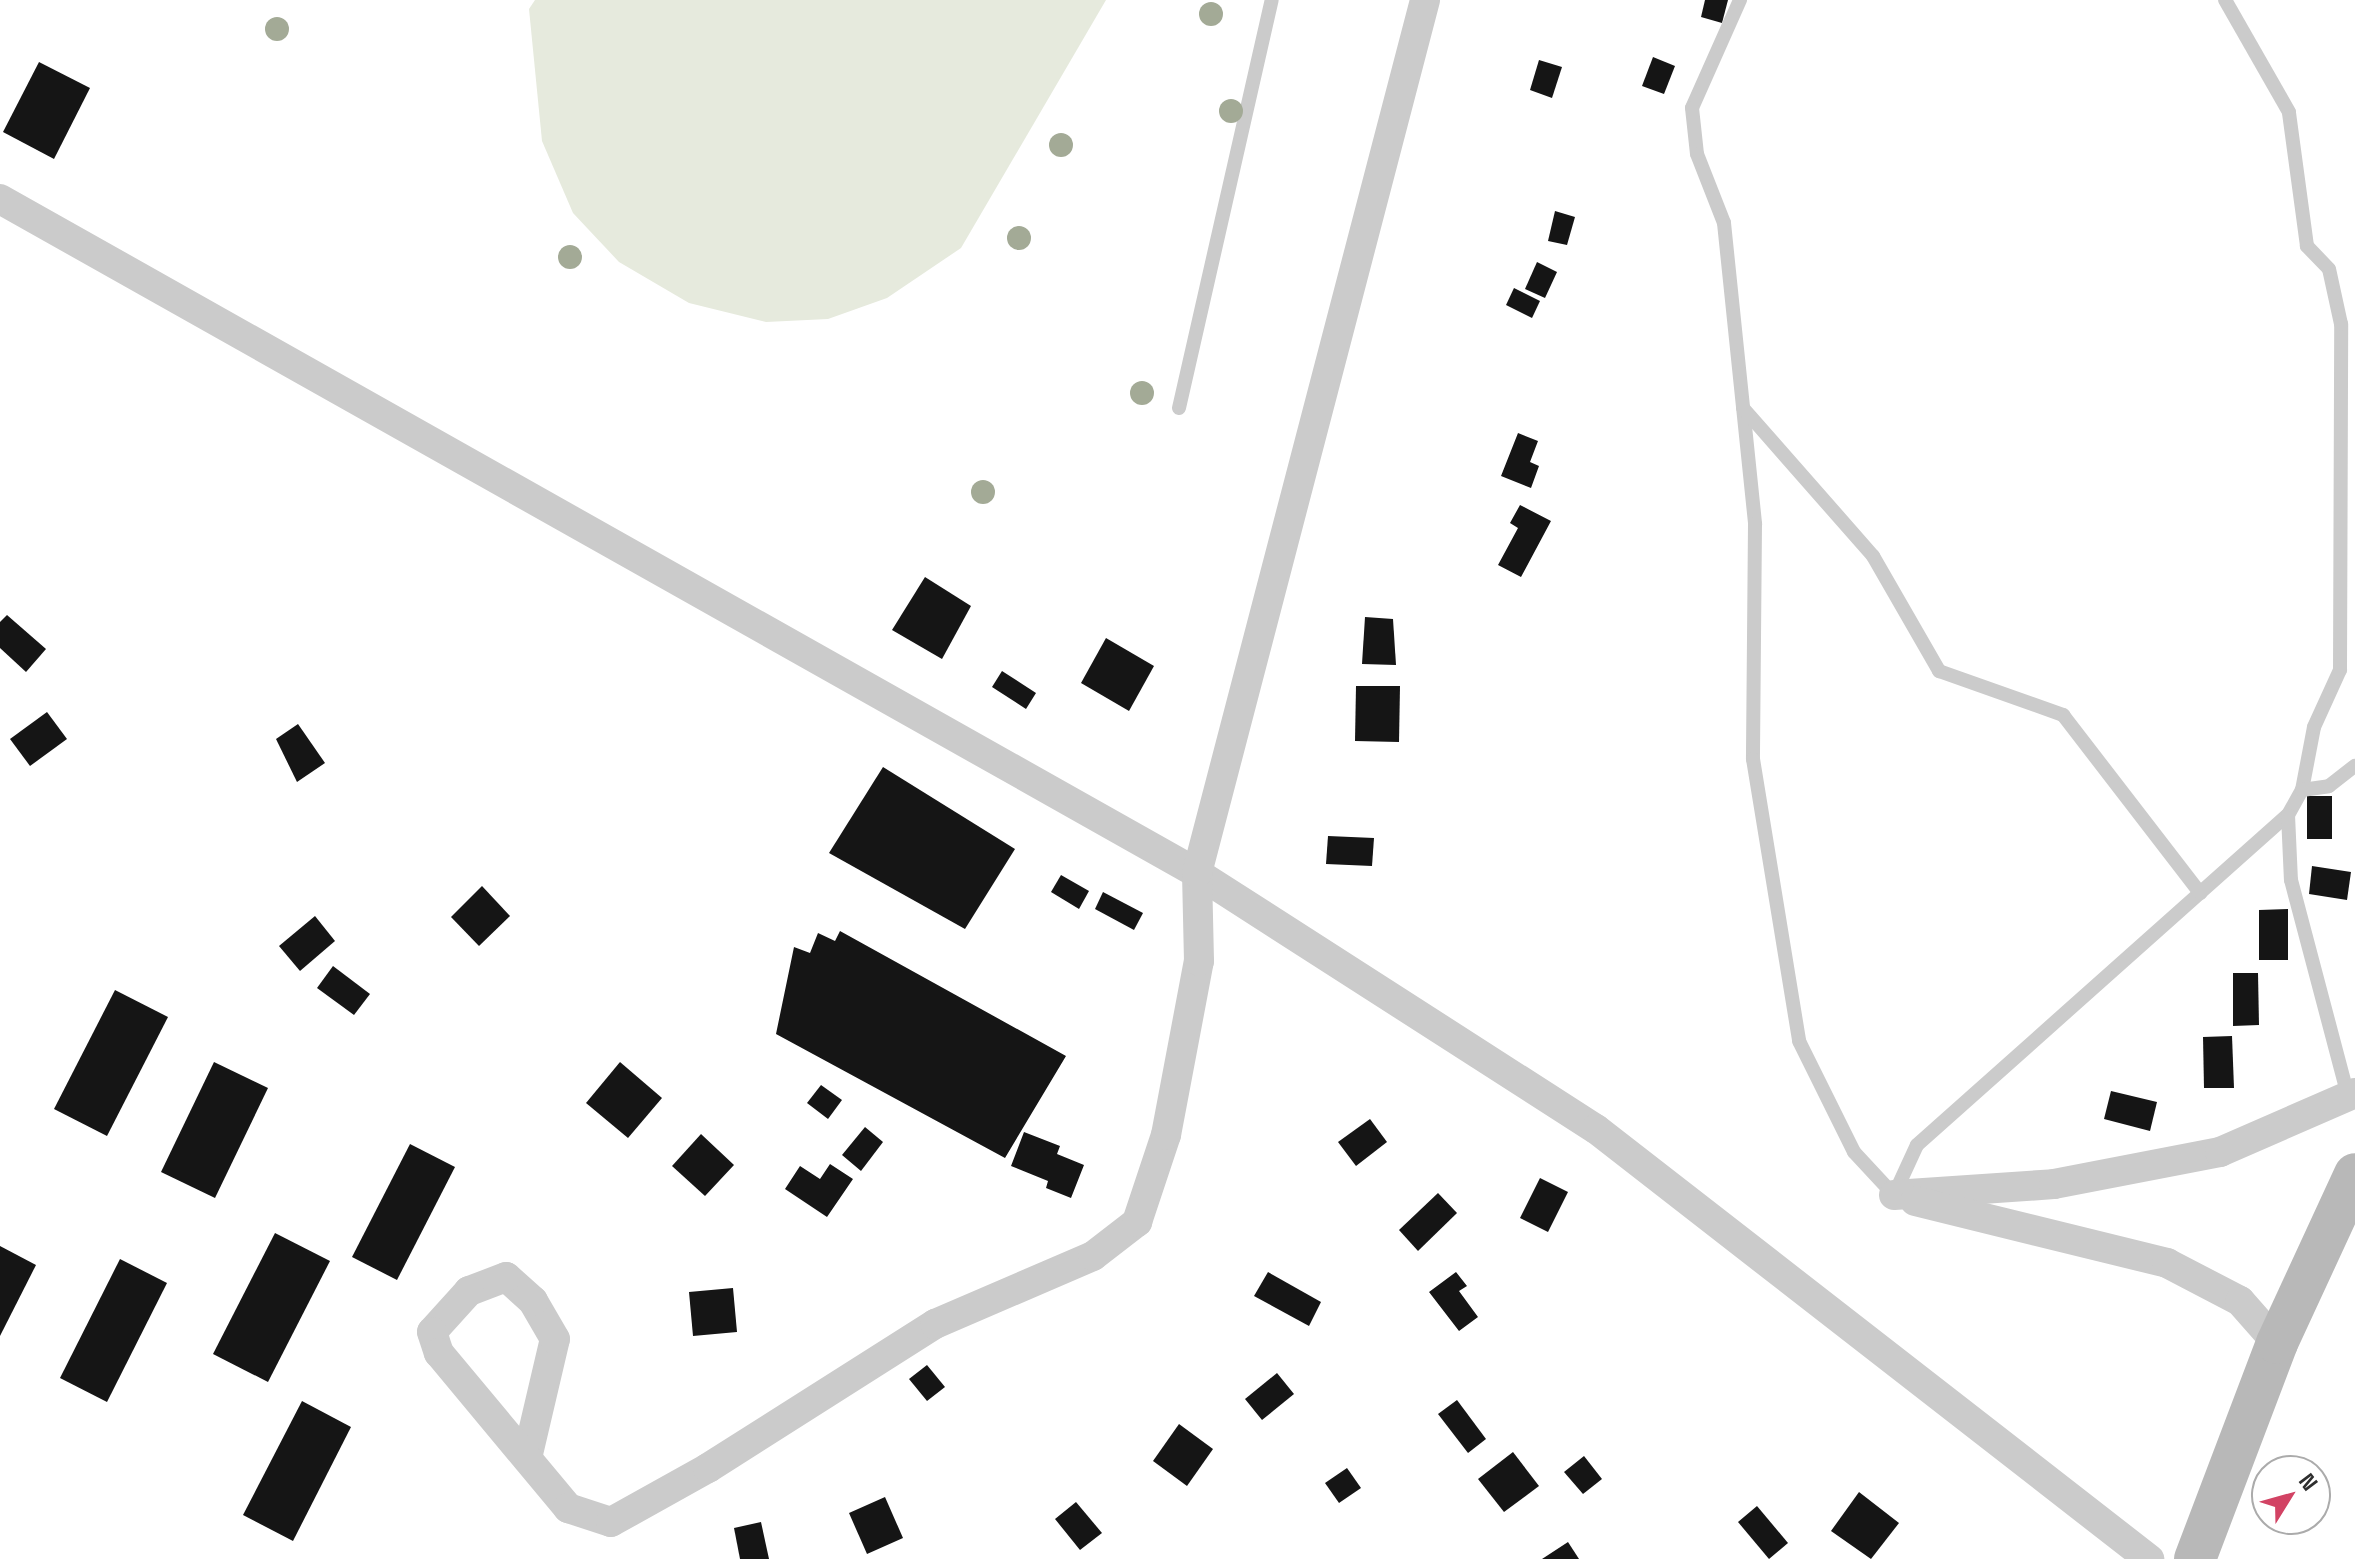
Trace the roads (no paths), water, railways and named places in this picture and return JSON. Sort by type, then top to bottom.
[{"type":"main road","points":[[2195,1559],[2277,1343],[2355,1174]]},
{"type":"street","points":[[527,1458],[555,1339],[533,1301],[506,1277],[469,1291],[432,1332],[439,1353],[568,1508],[611,1522],[708,1468],[935,1324],[1093,1256],[1137,1222],[1166,1135],[1199,961],[1197,873],[1425,0]]},
{"type":"street","points":[[0,199],[1197,873],[1596,1129],[2149,1559]]},
{"type":"street","points":[[1894,1195],[2054,1184],[2220,1152],[2352,1094]]},
{"type":"street","points":[[1894,1195],[2167,1263],[2240,1301],[2277,1343]]},
{"type":"lane","points":[[1179,408],[1272,0]]},
{"type":"lane","points":[[1740,0],[1692,108],[1697,154],[1724,223],[1755,524],[1753,759],[1799,1041],[1854,1152],[1894,1195],[1917,1145],[2288,815],[2302,790],[2314,727],[2340,670],[2341,324],[2329,269],[2307,246],[2289,112],[2225,0]]},
{"type":"lane","points":[[1743,407],[1873,556],[1939,671],[2063,715],[2200,893]]},
{"type":"lane","points":[[2302,790],[2329,786],[2355,766]]},
{"type":"lane","points":[[2288,815],[2291,880],[2352,1094]]}]
